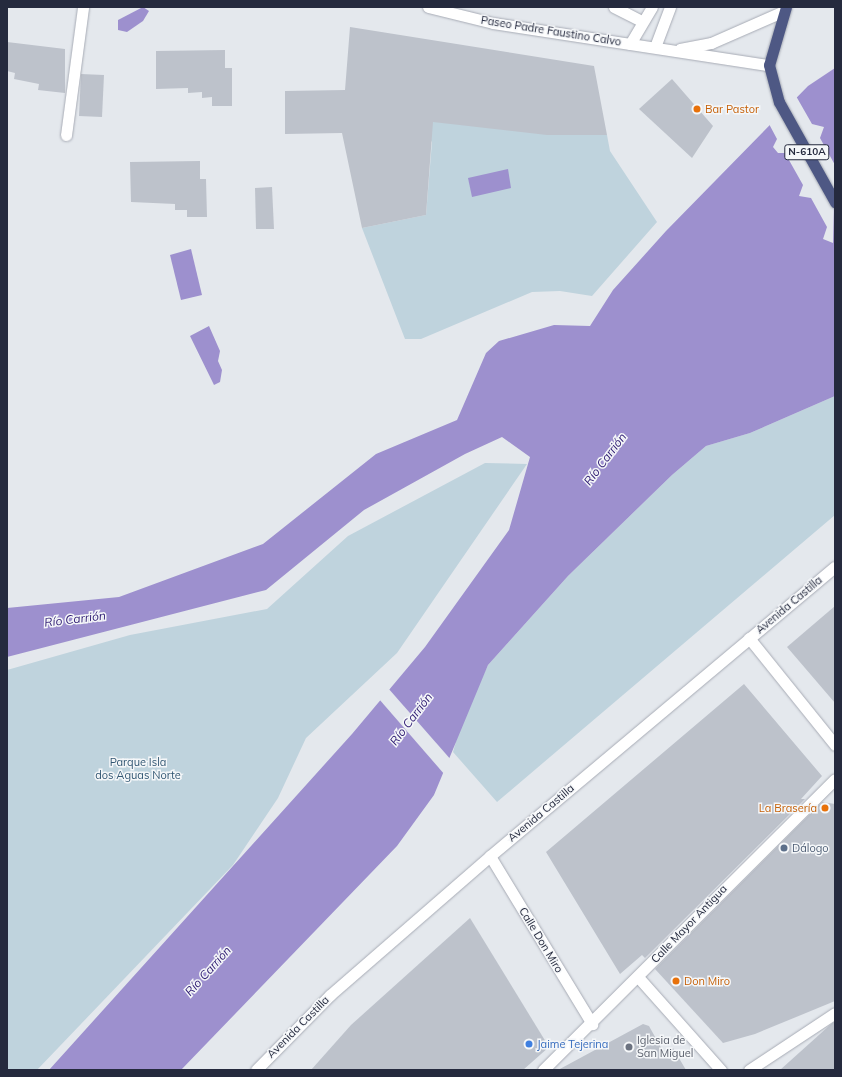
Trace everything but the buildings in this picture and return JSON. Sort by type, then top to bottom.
[{"type":"highway","points":[[769,65],[785,9]]},
{"type":"highway","name":"N-610A","points":[[769,65],[779,102],[835,202]]},
{"type":"street","points":[[66,135],[83,7]]},
{"type":"street","name":"Paseo Padre Faustino Calvo","points":[[428,7],[493,23],[769,65]]},
{"type":"street","points":[[614,7],[641,21]]},
{"type":"street","points":[[630,44],[641,21],[652,7]]},
{"type":"street","points":[[654,47],[670,7]]},
{"type":"street","name":"Paseo Padre Faustino Calvo","points":[[674,50],[711,43],[785,9]]},
{"type":"street","name":"Avenida Castilla","points":[[256,1070],[330,995],[490,856],[835,567]]},
{"type":"street","points":[[749,638],[835,745]]},
{"type":"street","name":"Calle Mayor Antigua","points":[[543,1070],[592,1024],[835,779]]},
{"type":"street","name":"Calle Don Miro","points":[[490,856],[592,1024]]},
{"type":"street","points":[[638,977],[721,1070]]},
{"type":"street","points":[[749,1070],[835,1013]]},
{"type":"green space","points":[[413,120],[607,135],[610,151],[657,222],[592,296],[560,291],[532,292],[421,339],[405,339],[362,228],[426,215],[432,142]]},
{"type":"green space","points":[[835,396],[835,515],[497,802],[453,752],[461,724],[488,665],[568,576],[672,475],[706,446],[750,433]]},
{"type":"green space","name":"Parque Isla dos Aguas Norte","points":[[485,463],[527,464],[397,653],[306,738],[278,798],[233,865],[37,1070],[7,1070],[7,670],[130,635],[267,609],[348,536]]},
{"type":"water","points":[[143,7],[149,11],[143,21],[127,32],[118,30],[118,20]]},
{"type":"water","name":"Río Carrión","points":[[835,68],[835,396],[750,433],[706,446],[672,475],[568,576],[488,665],[434,795],[397,846],[181,1070],[49,1070],[352,734],[425,647],[509,530],[530,457],[502,437],[465,454],[364,510],[266,590],[7,657],[7,608],[119,597],[263,544],[376,454],[457,420],[486,353],[499,341],[554,325],[590,326],[613,290],[666,231],[808,86]]},
{"type":"water","points":[[508,169],[511,188],[472,197],[468,178]]},
{"type":"water","points":[[191,249],[202,295],[181,300],[170,255]]},
{"type":"water","points":[[209,326],[220,351],[218,361],[222,370],[220,382],[214,385],[190,336]]},
{"type":"pier","points":[[796,96],[812,124],[824,127],[820,138],[835,165],[833,243],[823,239],[827,227],[811,198],[799,196],[803,185],[785,153],[778,153],[773,147],[777,139],[769,124]]},
{"type":"pier","points":[[388,688],[452,761],[445,775],[379,699]]},
{"type":"place","name":"Bar Pastor","points":[[697,109]]},
{"type":"place","name":"La Brasería","points":[[825,808]]},
{"type":"place","name":"Dálogo","points":[[784,848]]},
{"type":"place","name":"Don Miro","points":[[676,981]]},
{"type":"place","name":"Jaime Tejerina","points":[[529,1044]]},
{"type":"place","name":"Iglesia de San Miguel","points":[[629,1047]]}]
